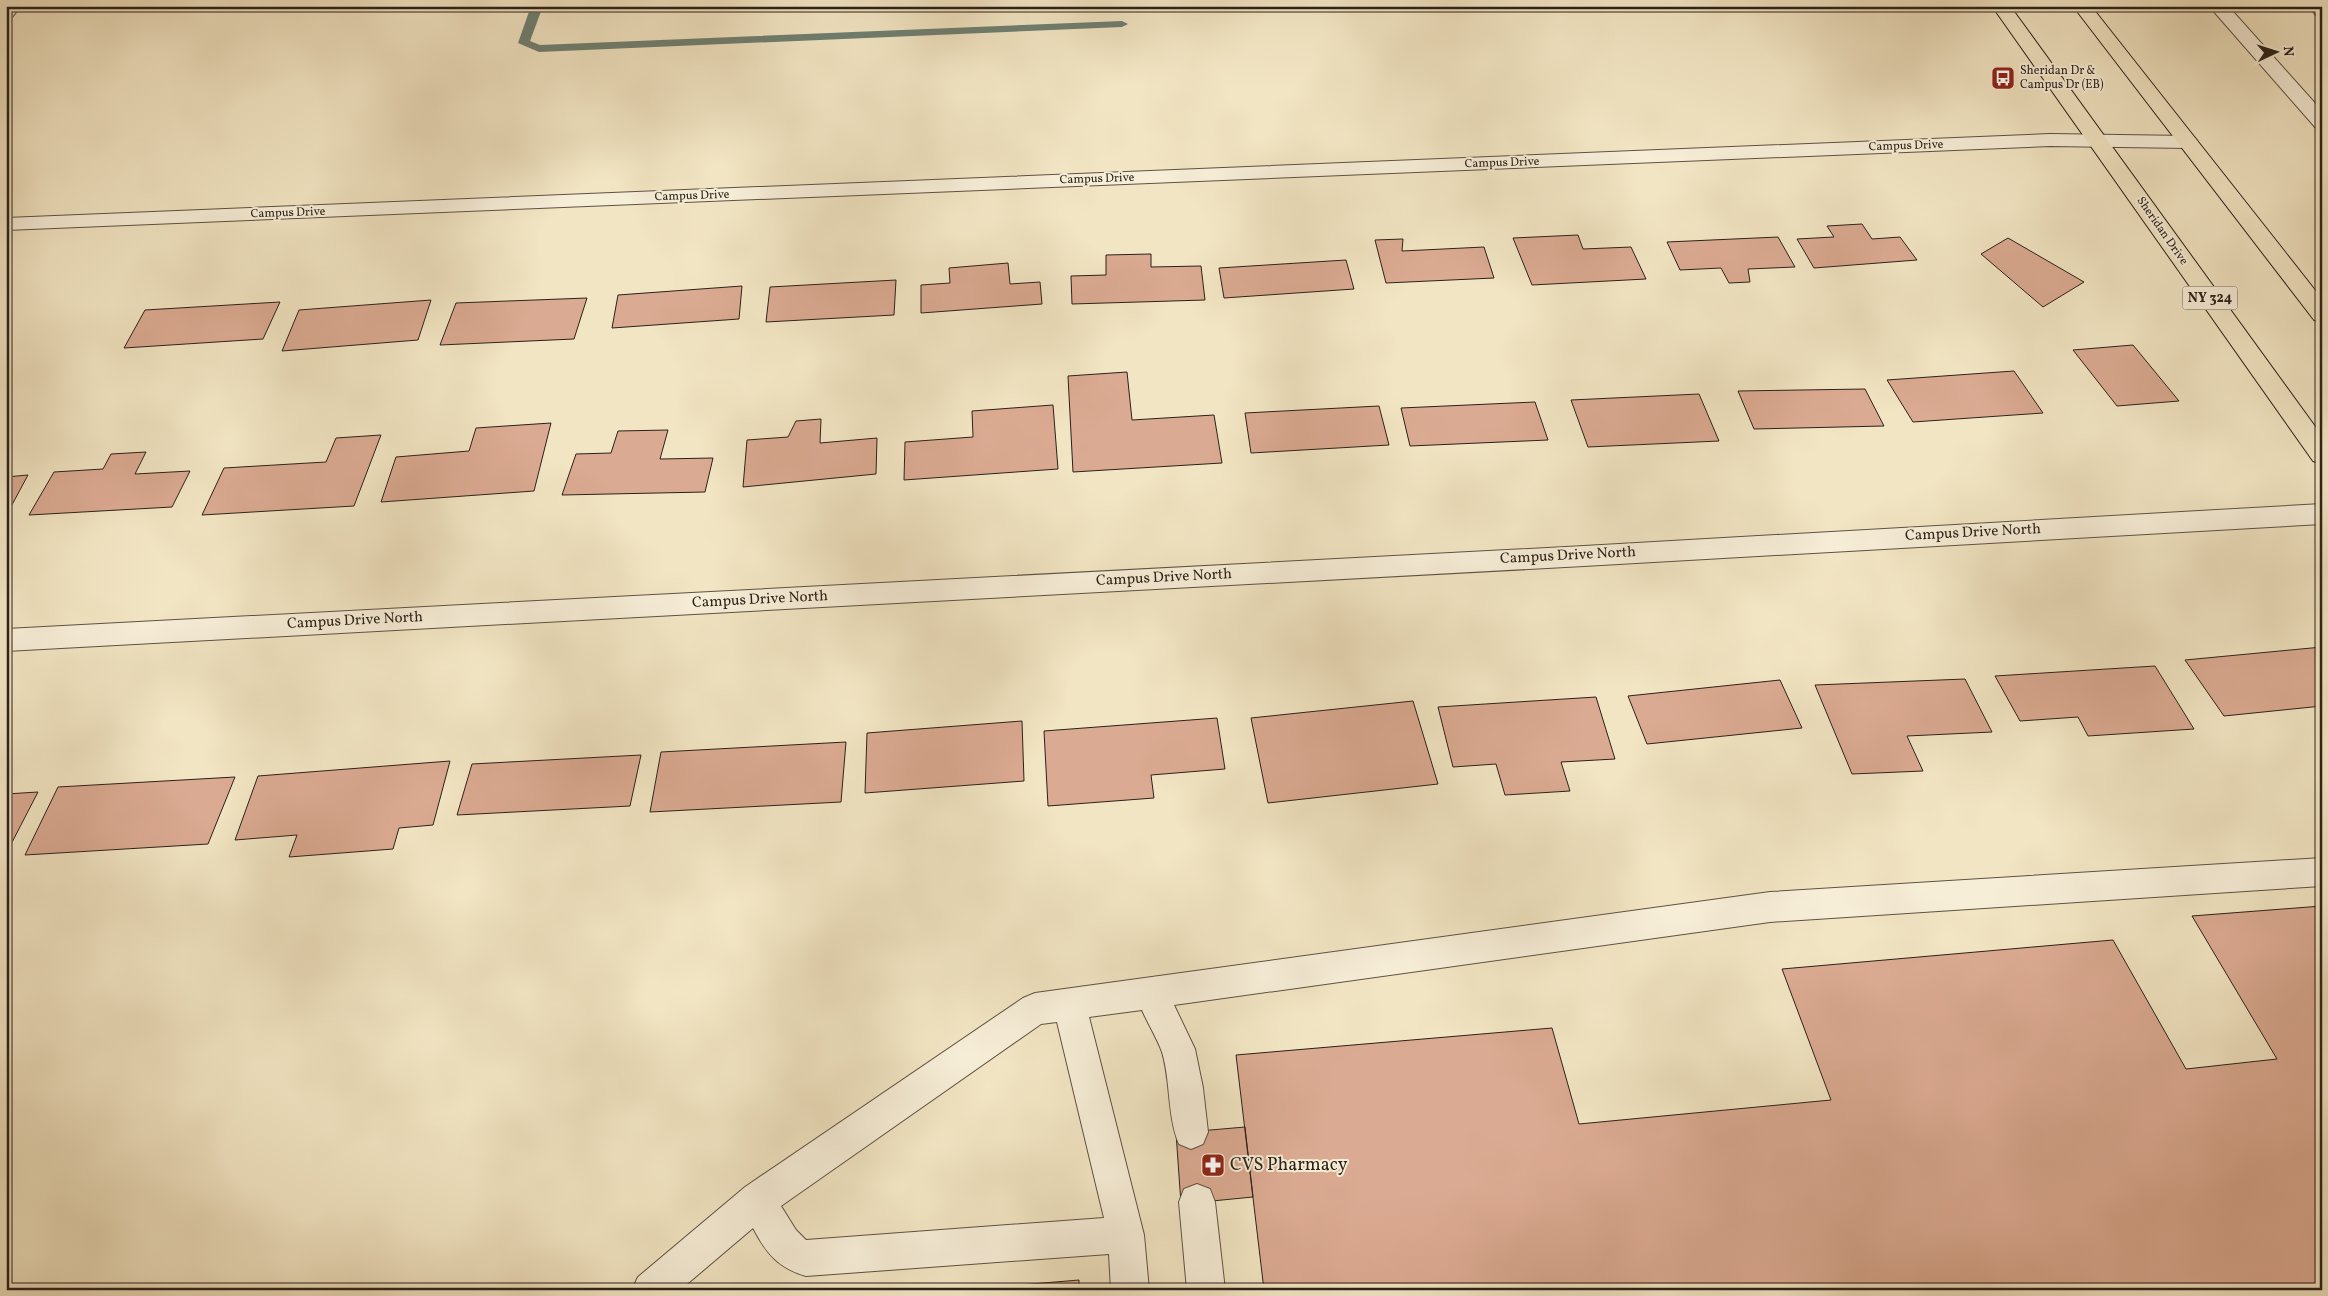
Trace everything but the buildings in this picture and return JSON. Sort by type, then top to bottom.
[{"type":"main road","name":"Sheridan Drive","points":[[2001,6],[2322,455]]},
{"type":"main road","points":[[2082,6],[2322,315]]},
{"type":"street","points":[[6,13],[12,6]]},
{"type":"street","points":[[2218,6],[2322,123]]},
{"type":"street","points":[[2317,6],[2322,11]]},
{"type":"street","name":"Campus Drive","points":[[6,224],[2020,142],[2188,142]]},
{"type":"street","name":"Campus Drive North","points":[[6,640],[2322,514]]},
{"type":"street","points":[[651,1290],[758,1200],[1036,1009],[1770,907],[2322,872]]},
{"type":"street","points":[[1150,992],[1178,1049],[1186,1088],[1190,1132]]},
{"type":"street","points":[[1069,1003],[1126,1235],[1130,1290]]},
{"type":"street","points":[[758,1200],[788,1250],[806,1258],[1126,1235]]},
{"type":"street","points":[[1198,1202],[1206,1290]]},
{"type":"waterway","points":[[537,6],[524,43],[539,49],[1122,24]]},
{"type":"place","name":"Sheridan Dr & Campus Dr (EB)","points":[[2003,78]]},
{"type":"place","name":"CVS Pharmacy","points":[[1213,1165]]}]
